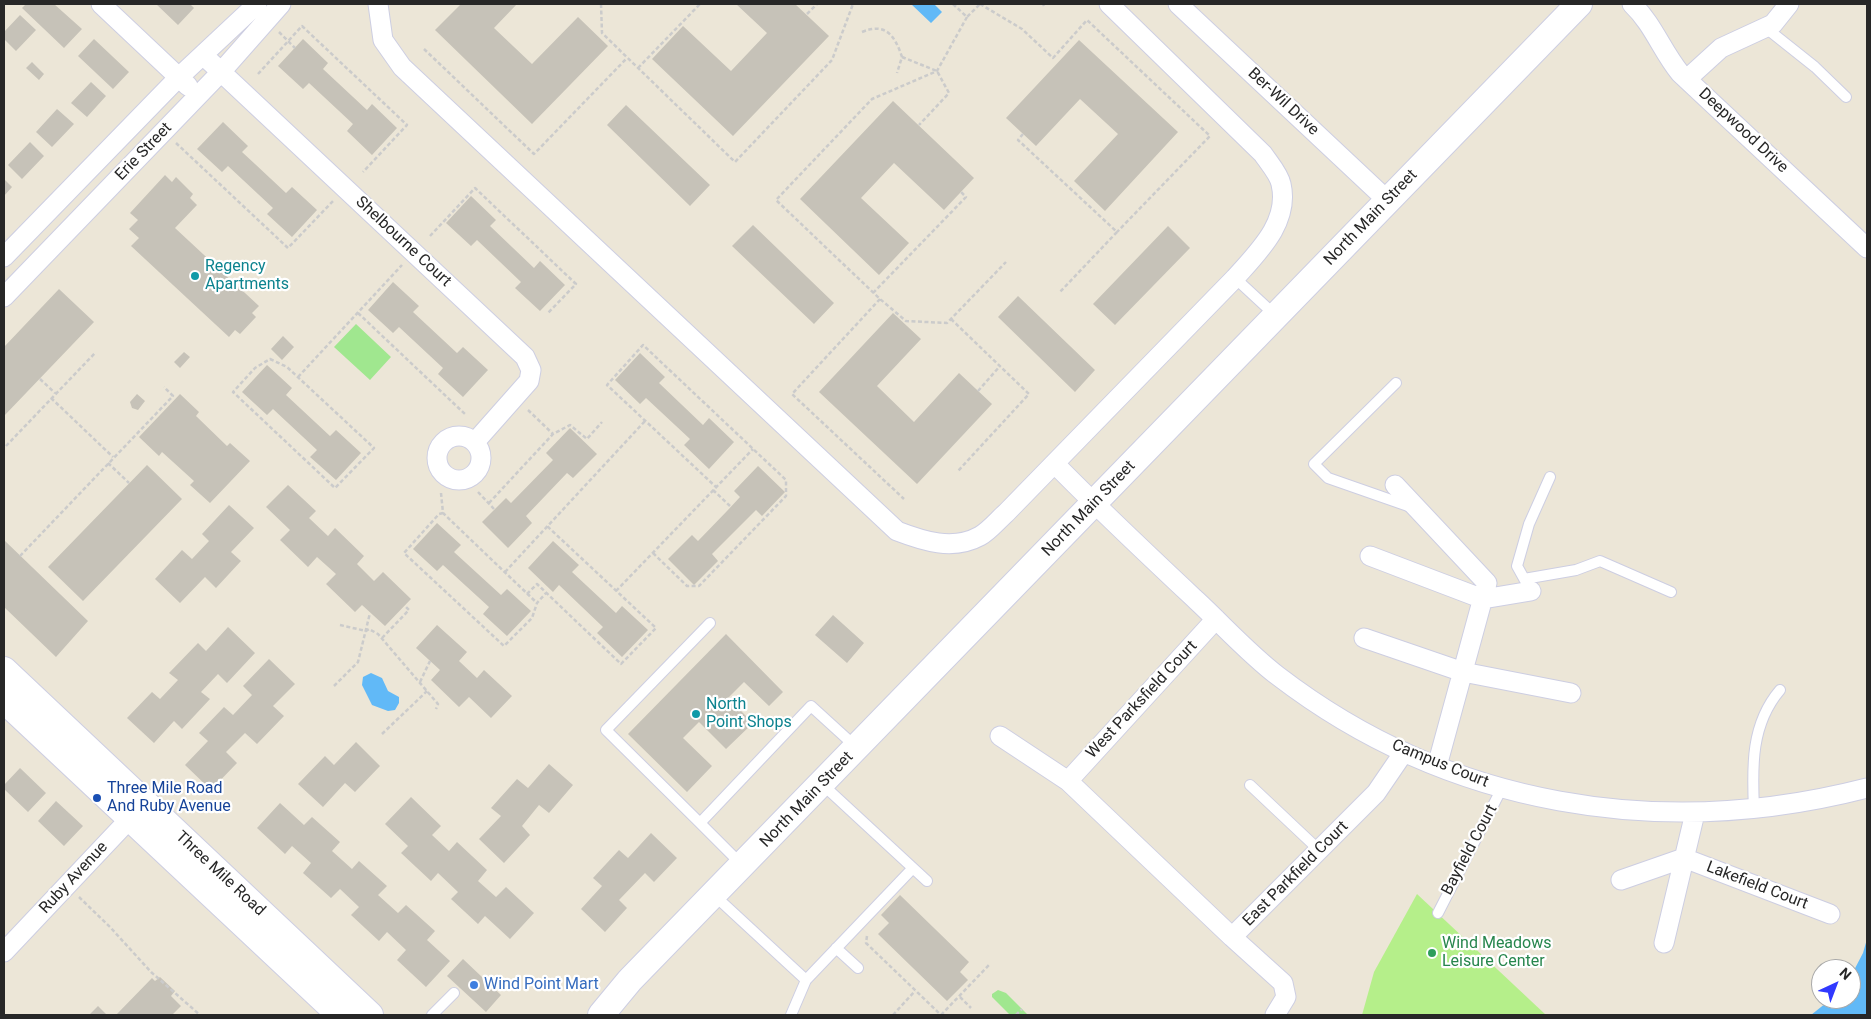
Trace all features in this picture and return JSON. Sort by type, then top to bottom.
[{"type":"main road","name":"North Main Street","points":[[600,1015],[630,980],[1579,4]]},
{"type":"main road","name":"Three Mile Road","points":[[4,670],[137,811],[340,1015]]},
{"type":"main road","name":"Three Mile Road","points":[[4,700],[137,811],[370,1015]]},
{"type":"street","points":[[101,4],[198,96]]},
{"type":"street","name":"Erie Street","points":[[4,257],[178,78],[257,4]]},
{"type":"street","name":"Erie Street","points":[[4,297],[221,72],[281,4]]},
{"type":"street","points":[[378,4],[383,40],[402,67],[897,531],[922,541],[955,544],[980,536],[1055,464],[1236,278],[1263,246],[1282,215],[1281,183],[1263,154],[1109,4]]},
{"type":"street","name":"Ber-Wil Drive","points":[[1178,4],[1388,201]]},
{"type":"street","name":"Deepwood Drive","points":[[1632,4],[1652,27],[1667,56],[1687,79],[1867,248]]},
{"type":"street","points":[[1687,79],[1721,48],[1772,24],[1790,4]]},
{"type":"street","name":"Shelbourne Court","points":[[203,55],[525,357],[531,370],[529,381],[475,442]]},
{"type":"street","points":[[4,267],[19,281]]},
{"type":"street","name":"Campus Court","points":[[1055,464],[1094,504],[1276,675],[1363,732],[1437,766],[1502,788],[1559,802],[1605,809],[1695,813],[1754,809],[1803,803],[1867,788]]},
{"type":"street","points":[[1395,485],[1487,583],[1437,766]]},
{"type":"street","points":[[1370,556],[1482,599],[1527,585]]},
{"type":"street","name":"West Parksfield Court","points":[[1068,781],[1216,619]]},
{"type":"street","points":[[1364,638],[1463,672],[1571,693]]},
{"type":"street","points":[[1000,736],[1068,781],[1232,937]]},
{"type":"street","name":"East Parkfield Court","points":[[1275,1015],[1286,997],[1283,983],[1232,937],[1376,794],[1404,752]]},
{"type":"street","name":"Ruby Avenue","points":[[4,952],[137,811]]},
{"type":"street","name":"Lakefield Court","points":[[1664,943],[1695,813]]},
{"type":"street","name":"Lakefield Court","points":[[1621,880],[1684,858],[1830,914]]},
{"type":"lane","points":[[1766,28],[1815,67],[1846,97]]},
{"type":"lane","points":[[1236,278],[1276,316]]},
{"type":"lane","points":[[1396,383],[1314,464],[1328,478],[1417,508]]},
{"type":"lane","points":[[1550,477],[1529,524],[1517,566],[1527,585],[1600,562],[1671,592]]},
{"type":"lane","points":[[710,624],[606,730],[742,865]]},
{"type":"lane","points":[[1754,809],[1752,770],[1755,743],[1760,723],[1771,700],[1780,690]]},
{"type":"lane","points":[[700,823],[812,706],[857,748]]},
{"type":"lane","points":[[822,784],[927,881]]},
{"type":"lane","points":[[1250,786],[1319,850]]},
{"type":"lane","name":"Bayfield Court","points":[[1438,912],[1502,788]]},
{"type":"lane","points":[[790,1015],[806,980],[912,869]]},
{"type":"lane","points":[[714,895],[806,980]]},
{"type":"lane","points":[[836,948],[858,968]]},
{"type":"lane","points":[[432,1015],[454,993]]},
{"type":"path","points":[[601,4],[602,33],[735,162],[832,60],[853,4]]},
{"type":"path","points":[[638,68],[700,4]]},
{"type":"path","points":[[806,14],[817,4]]},
{"type":"path","points":[[953,4],[967,17]]},
{"type":"path","points":[[1006,262],[947,323],[906,321],[880,300],[776,200],[872,99],[938,71],[967,17],[980,4],[1022,29],[1053,58],[1087,20],[1210,136],[1059,293]]},
{"type":"path","points":[[258,74],[302,26],[407,125],[363,172]]},
{"type":"path","points":[[862,32],[872,28],[884,29],[892,36],[902,57],[938,71],[949,93],[919,125]]},
{"type":"path","points":[[279,32],[295,48]]},
{"type":"path","points":[[424,49],[534,154],[627,58]]},
{"type":"path","points":[[896,72],[902,57]]},
{"type":"path","points":[[1023,134],[1018,140],[1117,232]]},
{"type":"path","points":[[174,141],[288,248],[335,199]]},
{"type":"path","points":[[430,236],[475,188],[576,284],[547,314]]},
{"type":"path","points":[[873,293],[966,197],[961,192]]},
{"type":"path","points":[[298,377],[404,264]]},
{"type":"path","points":[[880,300],[792,394],[904,499]]},
{"type":"path","points":[[358,313],[466,415]]},
{"type":"path","points":[[951,319],[1029,394],[958,471]]},
{"type":"path","points":[[653,552],[687,586],[698,586],[786,496],[786,480],[643,345],[606,385],[715,488],[730,506]]},
{"type":"path","points":[[6,446],[95,353]]},
{"type":"path","points":[[270,359],[287,367],[298,377],[374,448],[335,488],[233,392],[255,368],[270,359]]},
{"type":"path","points":[[978,391],[1000,366]]},
{"type":"path","points":[[40,379],[55,393]]},
{"type":"path","points":[[20,556],[173,396],[164,387]]},
{"type":"path","points":[[51,398],[113,458]]},
{"type":"path","points":[[528,410],[553,434]]},
{"type":"path","points":[[505,572],[645,421]]},
{"type":"path","points":[[489,503],[553,434],[570,425],[587,439],[602,422]]},
{"type":"path","points":[[616,591],[752,449]]},
{"type":"path","points":[[108,463],[129,484]]},
{"type":"path","points":[[478,492],[494,509]]},
{"type":"path","points":[[441,493],[443,513],[537,603]]},
{"type":"path","points":[[443,513],[439,514],[404,553],[504,646],[532,618],[537,603],[546,593]]},
{"type":"path","points":[[528,594],[537,584],[621,664],[656,628],[547,526]]},
{"type":"path","points":[[382,638],[409,610],[405,606]]},
{"type":"path","points":[[334,686],[358,662],[370,613]]},
{"type":"path","points":[[340,625],[366,631],[369,629],[382,638],[438,704],[436,709]]},
{"type":"path","points":[[420,682],[430,661]]},
{"type":"path","points":[[382,734],[427,691]]},
{"type":"path","points":[[67,886],[110,927],[151,972],[200,1015]]},
{"type":"path","points":[[872,931],[867,937],[866,943],[941,1015],[989,965]]},
{"type":"path","points":[[893,1015],[915,991]]},
{"type":"path","points":[[960,996],[971,1008]]},
{"type":"path","points":[[1016,1015],[1022,1009]]},
{"type":"green space","points":[[356,324],[391,357],[370,380],[334,347]]},
{"type":"green space","name":"Wind Meadows Leisure Center","points":[[1417,894],[1546,1015],[1362,1015],[1374,972]]},
{"type":"green space","points":[[998,990],[1006,993],[1028,1015],[1010,1015],[992,997],[992,994]]},
{"type":"water","points":[[911,4],[934,4],[942,12],[931,23]]},
{"type":"water","points":[[371,673],[382,678],[388,691],[399,697],[399,703],[395,710],[388,711],[372,705],[362,685],[363,677]]},
{"type":"water","points":[[1867,939],[1867,1015],[1811,1015],[1818,1009],[1861,1009],[1860,959]]},
{"type":"building","points":[[26,4],[54,4],[82,29],[64,48],[22,8]]},
{"type":"building","points":[[156,4],[190,4],[194,8],[178,25]]},
{"type":"building","points":[[461,4],[517,4],[494,28],[532,64],[578,17],[608,46],[532,124],[435,30]]},
{"type":"building","points":[[736,4],[795,4],[829,36],[733,136],[652,59],[683,26],[731,71],[767,33]]},
{"type":"building","points":[[20,15],[36,30],[16,51],[4,39],[4,32]]},
{"type":"building","points":[[94,39],[129,72],[113,89],[78,56]]},
{"type":"building","points":[[303,39],[328,63],[323,69],[367,110],[372,104],[397,128],[372,155],[347,131],[353,124],[309,83],[303,89],[278,66]]},
{"type":"building","points":[[1079,40],[1178,132],[1105,211],[1074,181],[1118,134],[1080,99],[1036,146],[1006,118]]},
{"type":"building","points":[[32,62],[44,74],[39,80],[26,68]]},
{"type":"building","points":[[91,82],[106,96],[87,117],[71,103]]},
{"type":"building","points":[[893,101],[974,178],[944,210],[894,163],[861,198],[909,243],[879,275],[800,199]]},
{"type":"building","points":[[626,105],[710,185],[690,206],[607,125]]},
{"type":"building","points":[[57,109],[74,124],[52,147],[36,132]]},
{"type":"building","points":[[223,122],[248,146],[242,152],[286,193],[292,187],[317,210],[292,237],[267,214],[273,208],[228,166],[222,172],[197,149]]},
{"type":"building","points":[[30,142],[44,156],[22,179],[8,165]]},
{"type":"building","name":"Regency Apartments","points":[[165,175],[172,182],[176,177],[193,194],[190,198],[197,205],[175,228],[259,306],[252,313],[256,317],[240,334],[235,330],[229,337],[131,246],[139,238],[129,229],[138,220],[130,213]]},
{"type":"building","points":[[4,179],[12,187],[4,196]]},
{"type":"building","points":[[471,196],[496,220],[490,226],[534,268],[540,261],[565,285],[540,311],[515,288],[521,282],[477,240],[471,246],[446,223]]},
{"type":"building","points":[[753,225],[834,303],[814,324],[732,246]]},
{"type":"building","points":[[1168,226],[1190,248],[1115,325],[1093,304]]},
{"type":"building","points":[[393,282],[419,306],[413,312],[457,353],[463,347],[488,370],[463,397],[438,374],[443,368],[399,327],[393,333],[368,310]]},
{"type":"building","points":[[59,289],[94,322],[4,416],[4,347]]},
{"type":"building","points":[[1018,296],[1095,370],[1075,392],[998,317]]},
{"type":"building","points":[[893,313],[921,339],[877,386],[914,422],[959,373],[992,404],[917,484],[819,392]]},
{"type":"building","points":[[283,336],[294,347],[282,360],[271,349]]},
{"type":"building","points":[[184,352],[190,357],[180,368],[174,362]]},
{"type":"building","points":[[640,353],[665,377],[659,383],[703,425],[709,418],[734,442],[709,469],[684,445],[690,439],[646,398],[640,404],[615,380]]},
{"type":"building","points":[[267,365],[292,388],[286,395],[330,436],[336,430],[361,453],[336,480],[310,457],[317,450],[273,409],[267,415],[242,392]]},
{"type":"building","points":[[137,394],[145,401],[138,410],[132,408],[130,402]]},
{"type":"building","points":[[180,394],[199,412],[196,416],[227,446],[230,443],[250,461],[210,503],[190,485],[194,481],[162,452],[159,456],[139,437]]},
{"type":"building","points":[[570,428],[597,454],[573,478],[567,473],[526,516],[532,523],[508,548],[482,522],[506,498],[511,503],[553,460],[546,453]]},
{"type":"building","points":[[147,465],[182,499],[83,601],[48,567]]},
{"type":"building","points":[[758,466],[785,492],[762,516],[756,510],[712,554],[718,561],[694,585],[668,559],[692,535],[698,541],[740,497],[734,491]]},
{"type":"building","points":[[288,485],[316,511],[309,518],[328,536],[335,528],[364,556],[357,564],[374,581],[383,572],[411,599],[385,626],[362,605],[355,612],[326,584],[336,574],[317,557],[308,567],[280,540],[290,530],[266,507]]},
{"type":"building","points":[[229,505],[254,528],[231,552],[241,561],[216,588],[205,577],[180,603],[155,579],[182,550],[192,559],[209,541],[202,534]]},
{"type":"building","points":[[437,523],[461,545],[454,552],[501,595],[507,589],[531,611],[507,636],[483,614],[489,607],[443,565],[437,571],[413,549]]},
{"type":"building","points":[[4,540],[88,621],[56,657],[4,607]]},
{"type":"building","points":[[553,541],[579,565],[572,572],[616,613],[622,606],[648,630],[622,657],[597,633],[603,627],[559,585],[553,592],[528,568]]},
{"type":"building","points":[[833,615],[864,643],[847,663],[815,635]]},
{"type":"building","points":[[437,625],[467,652],[459,661],[477,678],[484,670],[512,696],[491,718],[469,697],[459,707],[431,680],[440,670],[416,648]]},
{"type":"building","points":[[228,627],[255,653],[227,683],[218,674],[201,692],[210,699],[182,729],[174,721],[154,743],[127,718],[152,692],[160,699],[178,680],[169,673],[198,643],[206,651]]},
{"type":"building","name":"North Point Shops","points":[[726,634],[783,692],[769,706],[744,682],[728,698],[753,723],[726,749],[699,722],[683,738],[712,766],[687,792],[628,734]]},
{"type":"building","points":[[269,659],[295,684],[273,706],[284,716],[257,744],[245,733],[226,752],[237,763],[211,790],[185,765],[208,741],[199,733],[224,707],[233,715],[252,695],[243,686]]},
{"type":"building","points":[[356,742],[380,766],[355,792],[345,783],[323,807],[298,784],[325,756],[334,765]]},
{"type":"building","points":[[549,764],[573,785],[549,813],[539,805],[522,826],[530,835],[504,863],[479,839],[501,816],[491,808],[517,779],[528,788]]},
{"type":"building","points":[[20,768],[46,793],[28,812],[4,789],[4,785]]},
{"type":"building","points":[[411,797],[441,826],[432,835],[449,851],[457,842],[487,870],[478,881],[496,897],[506,887],[534,913],[510,939],[485,916],[478,924],[451,899],[458,892],[438,873],[431,881],[401,853],[408,846],[385,824]]},
{"type":"building","points":[[56,801],[83,826],[64,846],[38,821]]},
{"type":"building","points":[[280,803],[304,825],[312,817],[340,842],[332,851],[352,869],[359,861],[387,886],[378,895],[398,913],[406,905],[435,931],[427,940],[450,961],[426,987],[397,960],[406,950],[387,932],[379,941],[351,915],[359,907],[340,889],[331,898],[303,873],[311,863],[292,846],[285,854],[257,828]]},
{"type":"building","points":[[651,833],[677,858],[654,882],[645,873],[619,900],[627,908],[605,932],[581,909],[602,886],[593,878],[619,850],[628,858]]},
{"type":"building","points":[[900,895],[969,962],[960,972],[968,980],[947,1001],[878,934],[889,923],[881,915]]},
{"type":"building","name":"Wind Point Mart","points":[[463,959],[501,995],[486,1012],[447,976]]},
{"type":"building","points":[[160,977],[175,991],[171,996],[181,1006],[172,1015],[116,1015],[152,978],[155,981]]},
{"type":"building","points":[[98,1006],[107,1015],[89,1015]]},
{"type":"place","name":"Regency Apartments","points":[[195,276]]},
{"type":"place","name":"North Point Shops","points":[[696,714]]},
{"type":"place","name":"Three Mile Road And Ruby Avenue","points":[[97,798]]},
{"type":"place","name":"Wind Meadows Leisure Center","points":[[1432,953]]},
{"type":"place","name":"Wind Point Mart","points":[[474,985]]}]
